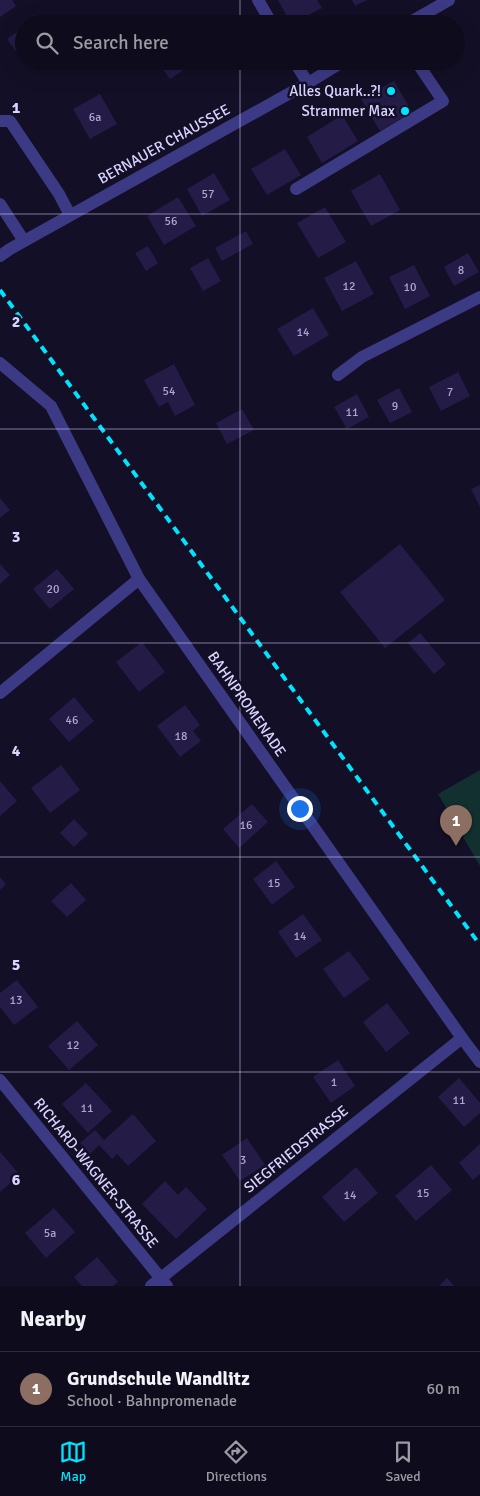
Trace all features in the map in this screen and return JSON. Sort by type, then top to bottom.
[{"type":"street","points":[[258,0],[267,15]]},
{"type":"street","points":[[423,15],[449,0]]},
{"type":"street","points":[[300,70],[308,83]]},
{"type":"street","name":"BERNAUER CHAUSSEE","points":[[0,256],[329,70]]},
{"type":"street","points":[[296,189],[443,101],[422,70]]},
{"type":"street","points":[[0,121],[10,121],[59,194],[70,215]]},
{"type":"street","points":[[0,204],[24,241]]},
{"type":"street","points":[[338,375],[362,357],[480,296]]},
{"type":"street","name":"BAHNPROMENADE","points":[[0,363],[51,406],[139,580],[480,1062]]},
{"type":"street","points":[[0,693],[139,580]]},
{"type":"street","name":"SIEGFRIEDSTRASSE","points":[[160,1283],[462,1038]]},
{"type":"street","name":"RICHARD-WAGNER-STRASSE","points":[[0,1080],[160,1283]]},
{"type":"green space","points":[[480,770],[480,866],[438,794]]},
{"type":"building","points":[[0,0],[12,0],[16,6],[0,17]]},
{"type":"building","points":[[278,0],[317,0],[322,8],[308,15],[286,15]]},
{"type":"building","points":[[352,0],[367,0],[355,6]]},
{"type":"building","points":[[15,33],[15,50],[7,39]]},
{"type":"building","points":[[164,70],[184,70],[170,79]]},
{"type":"building","points":[[394,81],[412,112],[380,131],[361,99]]},
{"type":"building","points":[[100,94],[117,124],[90,139],[73,109]]},
{"type":"building","points":[[342,115],[358,141],[322,163],[307,137]]},
{"type":"building","points":[[285,149],[301,175],[267,195],[251,169]]},
{"type":"building","points":[[214,173],[230,200],[202,216],[187,189]]},
{"type":"building","points":[[380,174],[400,210],[371,226],[351,191]]},
{"type":"building","points":[[178,197],[196,226],[164,245],[147,216]]},
{"type":"building","points":[[325,207],[346,242],[318,258],[297,223]]},
{"type":"building","points":[[246,231],[253,244],[222,261],[215,248]]},
{"type":"building","points":[[148,246],[158,263],[146,271],[135,253]]},
{"type":"building","points":[[468,253],[479,272],[454,286],[444,267]]},
{"type":"building","points":[[208,258],[221,281],[203,291],[190,268]]},
{"type":"building","points":[[356,261],[374,294],[342,311],[324,278]]},
{"type":"building","points":[[414,265],[430,296],[405,309],[389,277]]},
{"type":"building","points":[[313,308],[329,335],[294,356],[277,329]]},
{"type":"building","points":[[174,364],[195,405],[175,416],[168,402],[159,407],[144,380]]},
{"type":"building","points":[[458,372],[470,396],[441,411],[429,387]]},
{"type":"building","points":[[399,388],[412,412],[390,423],[377,400]]},
{"type":"building","points":[[357,394],[369,417],[347,429],[334,407]]},
{"type":"building","points":[[242,409],[254,430],[227,444],[216,423]]},
{"type":"building","points":[[480,485],[480,507],[471,489]]},
{"type":"building","points":[[0,498],[10,510],[0,518]]},
{"type":"building","points":[[400,544],[445,600],[385,648],[340,592]]},
{"type":"building","points":[[0,564],[10,575],[0,584]]},
{"type":"building","points":[[57,569],[74,589],[50,609],[33,589]]},
{"type":"building","points":[[420,633],[446,664],[434,674],[408,643]]},
{"type":"building","points":[[142,642],[165,672],[139,692],[116,662]]},
{"type":"building","points":[[74,697],[94,721],[69,742],[49,719]]},
{"type":"building","points":[[185,705],[200,725],[193,731],[201,741],[180,757],[157,726]]},
{"type":"building","points":[[61,765],[80,790],[50,813],[31,788]]},
{"type":"building","points":[[0,781],[17,801],[0,816]]},
{"type":"building","points":[[252,804],[268,822],[239,848],[223,829]]},
{"type":"building","points":[[74,819],[88,834],[74,847],[60,833]]},
{"type":"building","points":[[276,861],[295,887],[272,905],[253,879]]},
{"type":"building","points":[[0,877],[6,884],[0,890]]},
{"type":"building","points":[[71,883],[86,900],[67,917],[51,901]]},
{"type":"building","points":[[303,914],[322,940],[296,958],[278,932]]},
{"type":"building","points":[[349,951],[370,979],[344,998],[323,969]]},
{"type":"building","points":[[17,980],[38,1007],[14,1025],[0,1007],[0,993]]},
{"type":"building","points":[[387,1003],[410,1033],[386,1052],[363,1022]]},
{"type":"building","points":[[77,1021],[98,1045],[69,1070],[48,1046]]},
{"type":"building","points":[[338,1060],[355,1086],[331,1103],[313,1077]]},
{"type":"building","points":[[459,1078],[480,1103],[480,1113],[464,1127],[438,1097]]},
{"type":"building","points":[[86,1083],[112,1111],[88,1133],[62,1104]]},
{"type":"building","points":[[133,1114],[156,1141],[128,1166],[117,1154],[112,1159],[99,1145],[90,1154],[80,1143],[95,1130],[104,1140]]},
{"type":"building","points":[[247,1138],[265,1165],[240,1181],[222,1155]]},
{"type":"building","points":[[480,1144],[480,1174],[473,1180],[459,1163]]},
{"type":"building","points":[[0,1152],[20,1175],[0,1192]]},
{"type":"building","points":[[431,1165],[452,1190],[416,1221],[395,1196]]},
{"type":"building","points":[[356,1167],[378,1193],[344,1222],[322,1197]]},
{"type":"building","points":[[165,1181],[178,1195],[186,1187],[207,1209],[176,1239],[142,1204]]},
{"type":"building","points":[[54,1208],[75,1232],[46,1258],[25,1233]]},
{"type":"building","points":[[97,1257],[118,1282],[113,1286],[82,1286],[74,1277]]},
{"type":"building","points":[[447,1278],[454,1286],[439,1286]]},
{"type":"railway","points":[[0,290],[480,945]]},
{"type":"place","name":"Alles Quark..?!","points":[[391,91]]},
{"type":"place","name":"Strammer Max","points":[[405,111]]},
{"type":"place","name":"Grundschule Wandlitz","points":[[456,846]]}]
